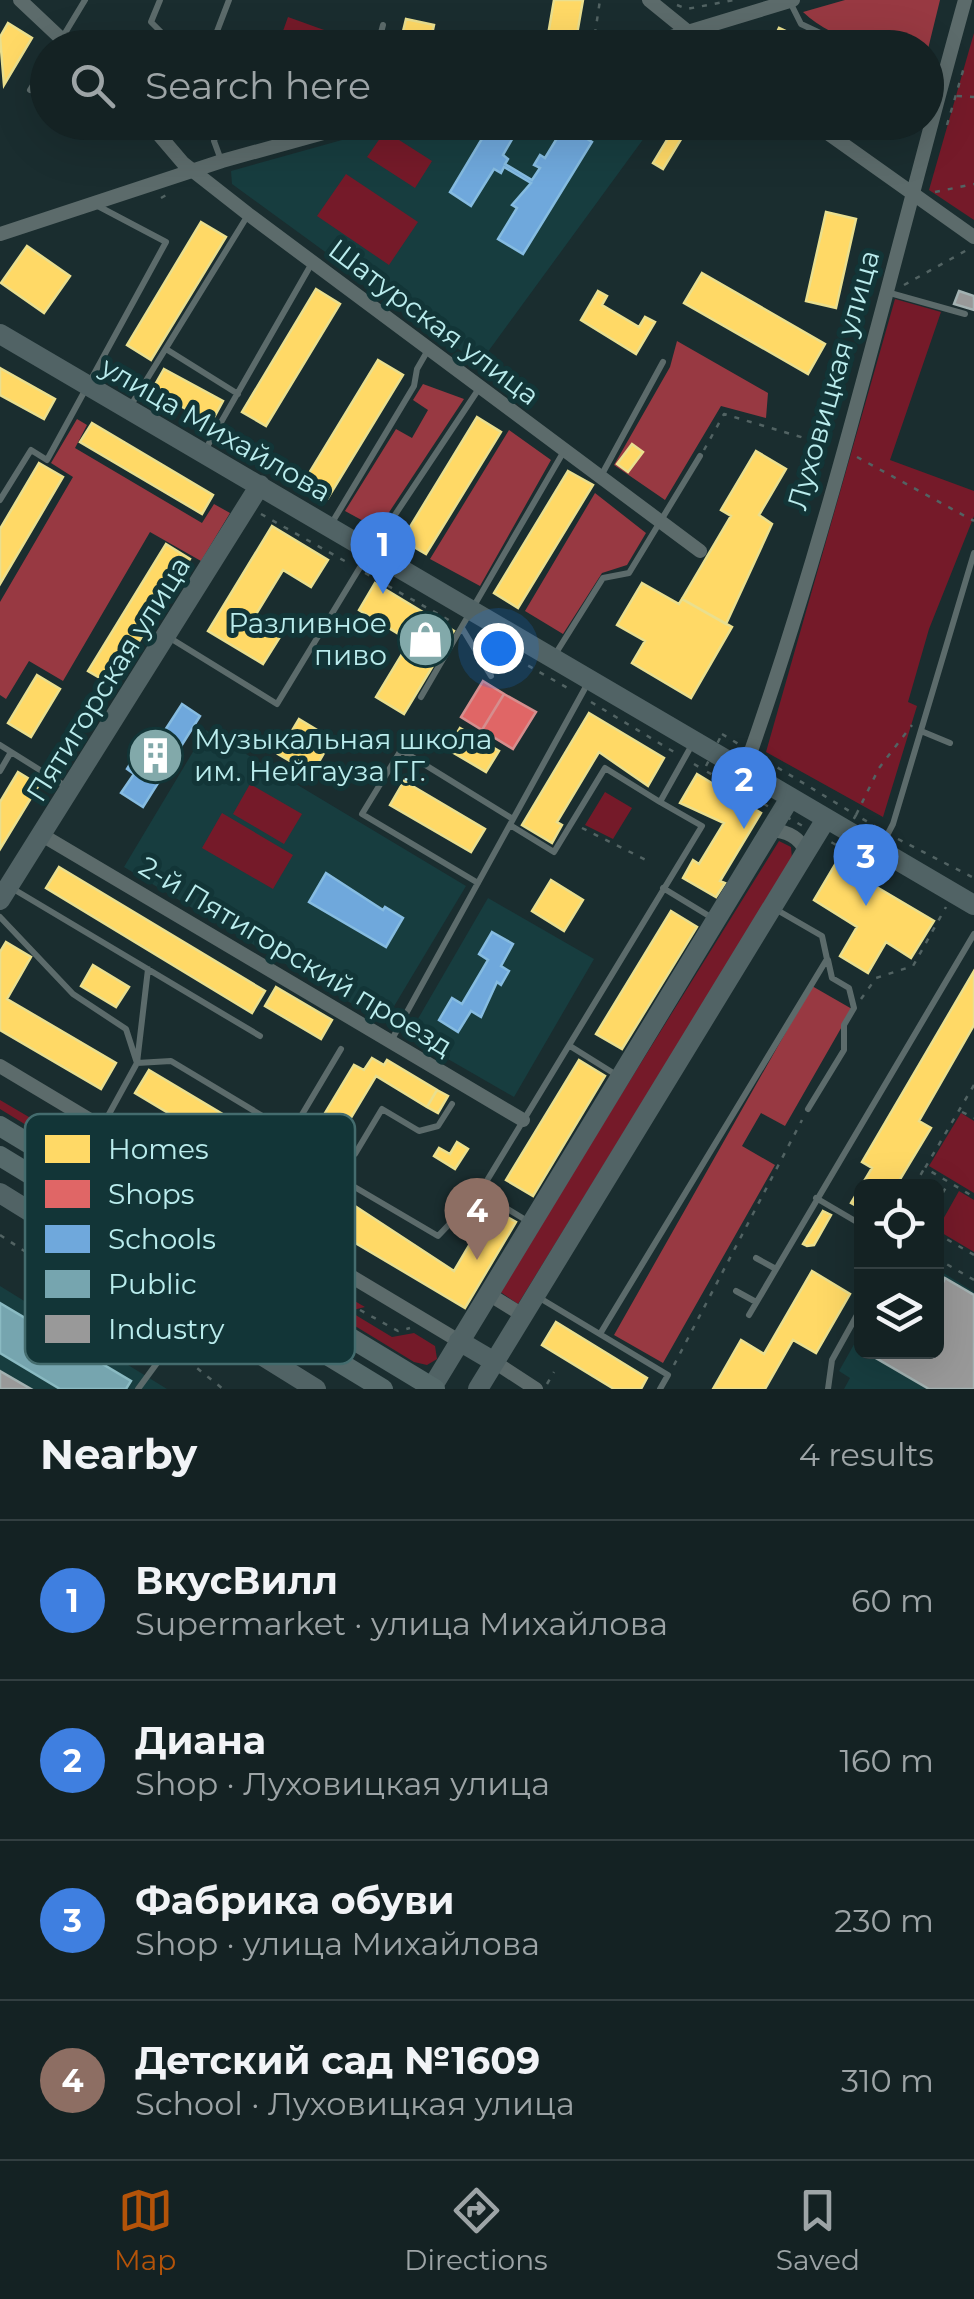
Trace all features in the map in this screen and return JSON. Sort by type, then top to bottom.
[{"type":"main road","points":[[0,1126],[25,1141]]},
{"type":"main road","points":[[0,1156],[25,1171]]},
{"type":"main road","points":[[355,1341],[433,1388]]},
{"type":"main road","points":[[343,1364],[384,1389]]},
{"type":"street","points":[[20,0],[49,30]]},
{"type":"street","points":[[650,0],[666,7],[685,30]]},
{"type":"street","name":"Луховицкая улица","points":[[944,77],[965,0]]},
{"type":"street","points":[[694,30],[791,1]]},
{"type":"street","name":"Шатурская улица","points":[[164,140],[193,172],[700,551]]},
{"type":"street","points":[[0,234],[297,140]]},
{"type":"street","points":[[837,140],[973,242]]},
{"type":"street","name":"Луховицкая улица","points":[[744,772],[845,450],[890,292],[927,140]]},
{"type":"street","name":"улица Михайлова","points":[[0,334],[329,527],[364,560],[467,620],[553,658],[585,688],[689,750],[744,772],[974,905]]},
{"type":"street","name":"Пятигорская улица","points":[[5,893],[169,638],[260,485]]},
{"type":"street","points":[[433,1388],[790,798]]},
{"type":"street","points":[[478,1389],[826,819]]},
{"type":"street","points":[[770,830],[782,830],[801,841],[806,852]]},
{"type":"street","name":"2-й Пятигорский проезд","points":[[42,835],[524,1120]]},
{"type":"street","points":[[0,1066],[86,1114]]},
{"type":"street","points":[[0,1193],[25,1209]]},
{"type":"street","points":[[355,1278],[536,1389]]},
{"type":"street","points":[[487,1293],[521,1314]]},
{"type":"street","points":[[276,1364],[316,1389]]},
{"type":"lane","points":[[69,30],[84,0]]},
{"type":"lane","points":[[158,30],[151,22],[160,0]]},
{"type":"lane","points":[[218,30],[229,0]]},
{"type":"lane","points":[[791,1],[801,24],[814,30]]},
{"type":"lane","points":[[382,30],[383,24]]},
{"type":"lane","points":[[214,140],[222,161]]},
{"type":"lane","points":[[0,500],[31,450],[47,460],[166,242],[94,204]]},
{"type":"lane","points":[[128,410],[248,214]]},
{"type":"lane","points":[[204,453],[312,262]]},
{"type":"lane","points":[[890,292],[964,314]]},
{"type":"lane","points":[[166,349],[238,394]]},
{"type":"lane","points":[[329,527],[414,386],[417,369],[428,349]]},
{"type":"lane","points":[[601,477],[663,362]]},
{"type":"lane","points":[[169,638],[277,704],[364,560],[480,387]]},
{"type":"lane","points":[[421,697],[564,450]]},
{"type":"lane","points":[[553,658],[603,578],[629,573],[700,456]]},
{"type":"lane","points":[[881,850],[922,731],[974,552]]},
{"type":"lane","points":[[467,620],[490,676]]},
{"type":"lane","points":[[391,1040],[585,688]]},
{"type":"lane","points":[[922,731],[950,742]]},
{"type":"lane","points":[[0,746],[71,789]]},
{"type":"lane","points":[[355,1187],[438,1236],[480,1192],[702,826],[604,768],[554,852],[400,750],[362,814],[478,883]]},
{"type":"lane","points":[[660,802],[689,750]]},
{"type":"lane","points":[[0,771],[11,752]]},
{"type":"lane","points":[[664,888],[715,920]]},
{"type":"lane","points":[[5,893],[148,969],[260,1036]]},
{"type":"lane","points":[[772,906],[822,936],[832,978],[850,988],[854,1008],[844,1024],[844,1050],[808,1109]]},
{"type":"lane","points":[[0,917],[72,994],[126,1030],[138,1063]]},
{"type":"lane","points":[[749,1315],[974,934]]},
{"type":"lane","points":[[600,1334],[827,959]]},
{"type":"lane","points":[[110,1114],[138,1063],[148,969]]},
{"type":"lane","points":[[570,1046],[619,1077]]},
{"type":"lane","points":[[302,1114],[341,1050]]},
{"type":"lane","points":[[138,1063],[172,1061],[260,1114]]},
{"type":"lane","points":[[355,1154],[382,1109],[418,1131],[438,1126],[452,1104]]},
{"type":"lane","points":[[480,1192],[530,1222]]},
{"type":"lane","points":[[816,1198],[854,1220]]},
{"type":"lane","points":[[756,1258],[776,1269]]},
{"type":"lane","points":[[736,1291],[756,1302]]},
{"type":"lane","points":[[534,1294],[668,1375],[660,1389]]},
{"type":"lane","points":[[828,1389],[832,1360],[854,1320]]},
{"type":"lane","points":[[138,1389],[157,1364]]},
{"type":"path","points":[[596,30],[600,0]]},
{"type":"path","points":[[666,7],[688,10],[734,0]]},
{"type":"path","points":[[947,125],[965,64]]},
{"type":"path","points":[[956,96],[974,97]]},
{"type":"path","points":[[929,193],[974,184]]},
{"type":"path","points":[[890,292],[973,242]]},
{"type":"path","points":[[700,456],[724,414],[845,450],[974,521]]},
{"type":"path","points":[[260,513],[364,560],[689,750],[704,770]]},
{"type":"path","points":[[881,850],[856,815],[879,768],[918,718],[926,718]]},
{"type":"path","points":[[572,823],[646,860]]},
{"type":"path","points":[[838,846],[881,850],[974,878]]},
{"type":"path","points":[[854,1008],[876,978],[913,966],[948,904]]},
{"type":"path","points":[[918,1179],[974,1085]]},
{"type":"path","points":[[668,1375],[808,1109]]},
{"type":"path","points":[[960,1110],[974,1118]]},
{"type":"path","points":[[925,1168],[974,1197]]},
{"type":"path","points":[[944,1190],[949,1182]]},
{"type":"path","points":[[0,1235],[25,1251]]},
{"type":"path","points":[[944,1237],[974,1254]]},
{"type":"path","points":[[944,1262],[974,1278]]},
{"type":"path","points":[[360,1310],[398,1331],[414,1328]]},
{"type":"path","points":[[192,1364],[223,1389]]},
{"type":"path","points":[[544,1389],[554,1372]]},
{"type":"shaded area","points":[[845,0],[940,0],[933,30],[829,30],[803,12]]},
{"type":"shaded area","points":[[288,17],[324,30],[283,30]]},
{"type":"shaded area","points":[[974,33],[974,220],[929,190]]},
{"type":"shaded area","points":[[342,140],[643,140],[479,364],[232,184],[231,171]]},
{"type":"shaded area","points":[[379,140],[399,140],[432,161],[415,188],[367,157]]},
{"type":"shaded area","points":[[346,174],[418,222],[389,265],[317,216]]},
{"type":"shaded area","points":[[895,299],[941,312],[890,460],[974,491],[974,516],[929,629],[908,702],[917,706],[883,817],[766,752]]},
{"type":"shaded area","points":[[677,341],[768,393],[766,418],[721,406],[665,500],[614,465],[670,367]]},
{"type":"shaded area","points":[[423,384],[464,399],[378,529],[345,511],[396,429],[412,438],[428,410],[413,400]]},
{"type":"shaded area","points":[[77,419],[87,425],[75,448],[202,523],[214,504],[230,513],[201,561],[150,532],[63,681],[29,661],[6,699],[0,695],[0,602],[73,477],[51,463]]},
{"type":"shaded area","points":[[509,430],[551,460],[480,586],[430,559]]},
{"type":"shaded area","points":[[595,493],[646,533],[627,565],[602,573],[563,634],[525,611]]},
{"type":"shaded area","points":[[206,730],[466,886],[384,1023],[124,867]]},
{"type":"shaded area","points":[[250,784],[302,814],[284,844],[233,814]]},
{"type":"shaded area","points":[[605,792],[632,808],[613,839],[585,825]]},
{"type":"shaded area","points":[[222,813],[293,855],[273,889],[202,848]]},
{"type":"shaded area","points":[[779,841],[791,847],[792,859],[518,1304],[499,1291]]},
{"type":"shaded area","points":[[488,898],[594,959],[514,1097],[408,1036]]},
{"type":"shaded area","points":[[812,986],[852,1009],[785,1126],[761,1113],[742,1146],[775,1165],[663,1363],[614,1335]]},
{"type":"shaded area","points":[[0,1100],[25,1115],[25,1124],[0,1109]]},
{"type":"shaded area","points":[[961,1113],[974,1121],[974,1193],[929,1166]]},
{"type":"shaded area","points":[[959,1191],[974,1200],[974,1252],[944,1234],[944,1218]]},
{"type":"shaded area","points":[[944,1273],[974,1292],[974,1389],[844,1389],[850,1378],[839,1371],[854,1344],[854,1359],[944,1359]]},
{"type":"shaded area","points":[[0,1286],[25,1301],[25,1364],[126,1364],[167,1389],[0,1389]]},
{"type":"shaded area","points":[[355,1315],[392,1337],[414,1333],[435,1346],[437,1359],[427,1365],[414,1362],[355,1326]]},
{"type":"building: Homes","points":[[554,0],[583,0],[578,30],[549,30]]},
{"type":"building: Homes","points":[[406,19],[434,25],[433,30],[403,30]]},
{"type":"building: Homes","points":[[8,23],[30,37],[4,85],[0,37]]},
{"type":"building: Homes","points":[[667,140],[681,140],[663,169],[653,163]]},
{"type":"building: Homes","points":[[826,212],[856,219],[836,308],[806,301]]},
{"type":"building: Homes","points":[[201,222],[226,237],[151,360],[127,345]]},
{"type":"building: Homes","points":[[27,246],[70,276],[44,313],[1,283]]},
{"type":"building: Homes","points":[[702,273],[825,344],[808,374],[684,303]]},
{"type":"building: Homes","points":[[316,289],[340,304],[266,426],[242,412]]},
{"type":"building: Homes","points":[[598,291],[607,296],[602,305],[639,327],[645,317],[655,322],[636,354],[581,320]]},
{"type":"building: Homes","points":[[378,360],[403,375],[328,498],[303,483]]},
{"type":"building: Homes","points":[[0,368],[55,399],[44,419],[0,395]]},
{"type":"building: Homes","points":[[164,369],[223,401],[211,423],[152,390]]},
{"type":"building: Homes","points":[[477,417],[501,432],[426,554],[402,540]]},
{"type":"building: Homes","points":[[92,423],[213,495],[202,514],[80,442]]},
{"type":"building: Homes","points":[[632,444],[643,452],[628,472],[617,464]]},
{"type":"building: Homes","points":[[756,451],[786,469],[759,515],[772,524],[726,624],[682,599],[731,516],[721,510]]},
{"type":"building: Homes","points":[[39,463],[63,477],[0,584],[0,529]]},
{"type":"building: Homes","points":[[568,471],[593,485],[518,608],[494,593]]},
{"type":"building: Homes","points":[[272,526],[328,560],[311,587],[283,570],[252,621],[280,637],[263,664],[208,631]]},
{"type":"building: Homes","points":[[166,544],[190,559],[112,685],[88,671]]},
{"type":"building: Homes","points":[[375,583],[454,631],[404,714],[376,697],[410,641],[359,610]]},
{"type":"building: Homes","points":[[642,583],[679,604],[682,599],[732,627],[691,698],[632,663],[645,641],[617,625]]},
{"type":"building: Homes","points":[[37,675],[60,689],[31,737],[8,723]]},
{"type":"building: Homes","points":[[589,713],[664,758],[648,786],[599,752],[557,822],[562,825],[552,843],[522,825]]},
{"type":"building: Homes","points":[[299,719],[332,739],[312,774],[278,754]]},
{"type":"building: Homes","points":[[460,728],[499,751],[486,772],[447,749]]},
{"type":"building: Homes","points":[[18,772],[39,785],[0,849],[0,802]]},
{"type":"building: Homes","points":[[697,774],[761,813],[720,881],[725,883],[716,897],[683,878],[693,860],[699,864],[724,823],[680,803]]},
{"type":"building: Homes","points":[[404,781],[485,829],[471,852],[390,805]]},
{"type":"building: Homes","points":[[836,863],[934,921],[911,958],[886,942],[868,973],[840,956],[857,927],[814,900]]},
{"type":"building: Homes","points":[[59,867],[265,991],[252,1013],[46,888]]},
{"type":"building: Homes","points":[[551,880],[583,900],[564,931],[532,911]]},
{"type":"building: Homes","points":[[671,911],[697,927],[622,1049],[596,1034]]},
{"type":"building: Homes","points":[[6,942],[31,957],[7,999],[116,1063],[101,1089],[0,1030],[0,952]]},
{"type":"building: Homes","points":[[93,965],[129,987],[116,1007],[81,986]]},
{"type":"building: Homes","points":[[974,971],[974,1025],[919,1121],[931,1128],[900,1179],[865,1179],[872,1168],[862,1162]]},
{"type":"building: Homes","points":[[276,987],[332,1020],[321,1039],[265,1006]]},
{"type":"building: Homes","points":[[372,1058],[384,1065],[387,1060],[437,1090],[427,1107],[376,1076],[353,1114],[325,1113],[354,1065],[364,1070]]},
{"type":"building: Homes","points":[[579,1060],[605,1076],[533,1196],[506,1180]]},
{"type":"building: Homes","points":[[149,1070],[222,1114],[170,1114],[135,1093]]},
{"type":"building: Homes","points":[[437,1090],[448,1096],[438,1113],[427,1107]]},
{"type":"building: Homes","points":[[457,1142],[468,1149],[455,1169],[434,1156],[439,1148],[450,1154]]},
{"type":"building: Homes","points":[[481,1202],[516,1222],[465,1308],[355,1243],[355,1206],[454,1271],[477,1232],[467,1226]]},
{"type":"building: Homes","points":[[823,1211],[831,1215],[814,1245],[803,1244]]},
{"type":"building: Homes","points":[[812,1271],[850,1294],[816,1353],[793,1340],[765,1389],[713,1389],[741,1340],[764,1354]]},
{"type":"building: Homes","points":[[556,1322],[647,1378],[641,1389],[614,1389],[542,1345]]},
{"type":"building: Shops","points":[[483,681],[504,694],[482,730],[461,717]]},
{"type":"building: Shops","points":[[504,694],[536,712],[513,749],[482,730]]},
{"type":"building: Schools","points":[[481,140],[512,140],[503,155],[508,159],[505,164],[532,180],[540,168],[534,165],[540,155],[545,158],[556,140],[592,142],[523,254],[498,239],[517,208],[512,205],[531,183],[504,167],[501,173],[494,169],[471,206],[450,192]]},
{"type":"building: Schools","name":"Музыкальная школа им. Нейгауза Г.Г.","points":[[182,704],[200,716],[143,807],[121,793],[134,774],[127,769],[148,735],[158,741]]},
{"type":"building: Schools","points":[[326,873],[383,910],[385,907],[403,918],[386,947],[309,902]]},
{"type":"building: Schools","points":[[492,932],[513,944],[501,966],[509,971],[501,985],[497,982],[481,1017],[471,1011],[458,1032],[439,1020],[452,998],[462,1004],[488,960],[479,954]]},
{"type":"building: Public","points":[[0,1303],[25,1318],[25,1364],[102,1364],[131,1381],[126,1389],[60,1389],[0,1353]]},
{"type":"building: Industry","points":[[959,291],[974,296],[974,310],[954,304]]},
{"type":"building: Industry","points":[[944,1280],[974,1295],[974,1389],[929,1389],[878,1359],[944,1359]]},
{"type":"building: Industry","points":[[0,1371],[31,1389],[0,1389]]},
{"type":"place","name":"ВкусВилл","points":[[383,594]]},
{"type":"place","name":"Разливное пиво","points":[[426,639]]},
{"type":"place","name":"Музыкальная школа им. Нейгауза Г.Г.","points":[[155,755]]},
{"type":"place","name":"Диана","points":[[744,829]]},
{"type":"place","name":"Фабрика обуви","points":[[866,906]]},
{"type":"place","name":"Детский сад №1609","points":[[477,1260]]}]
